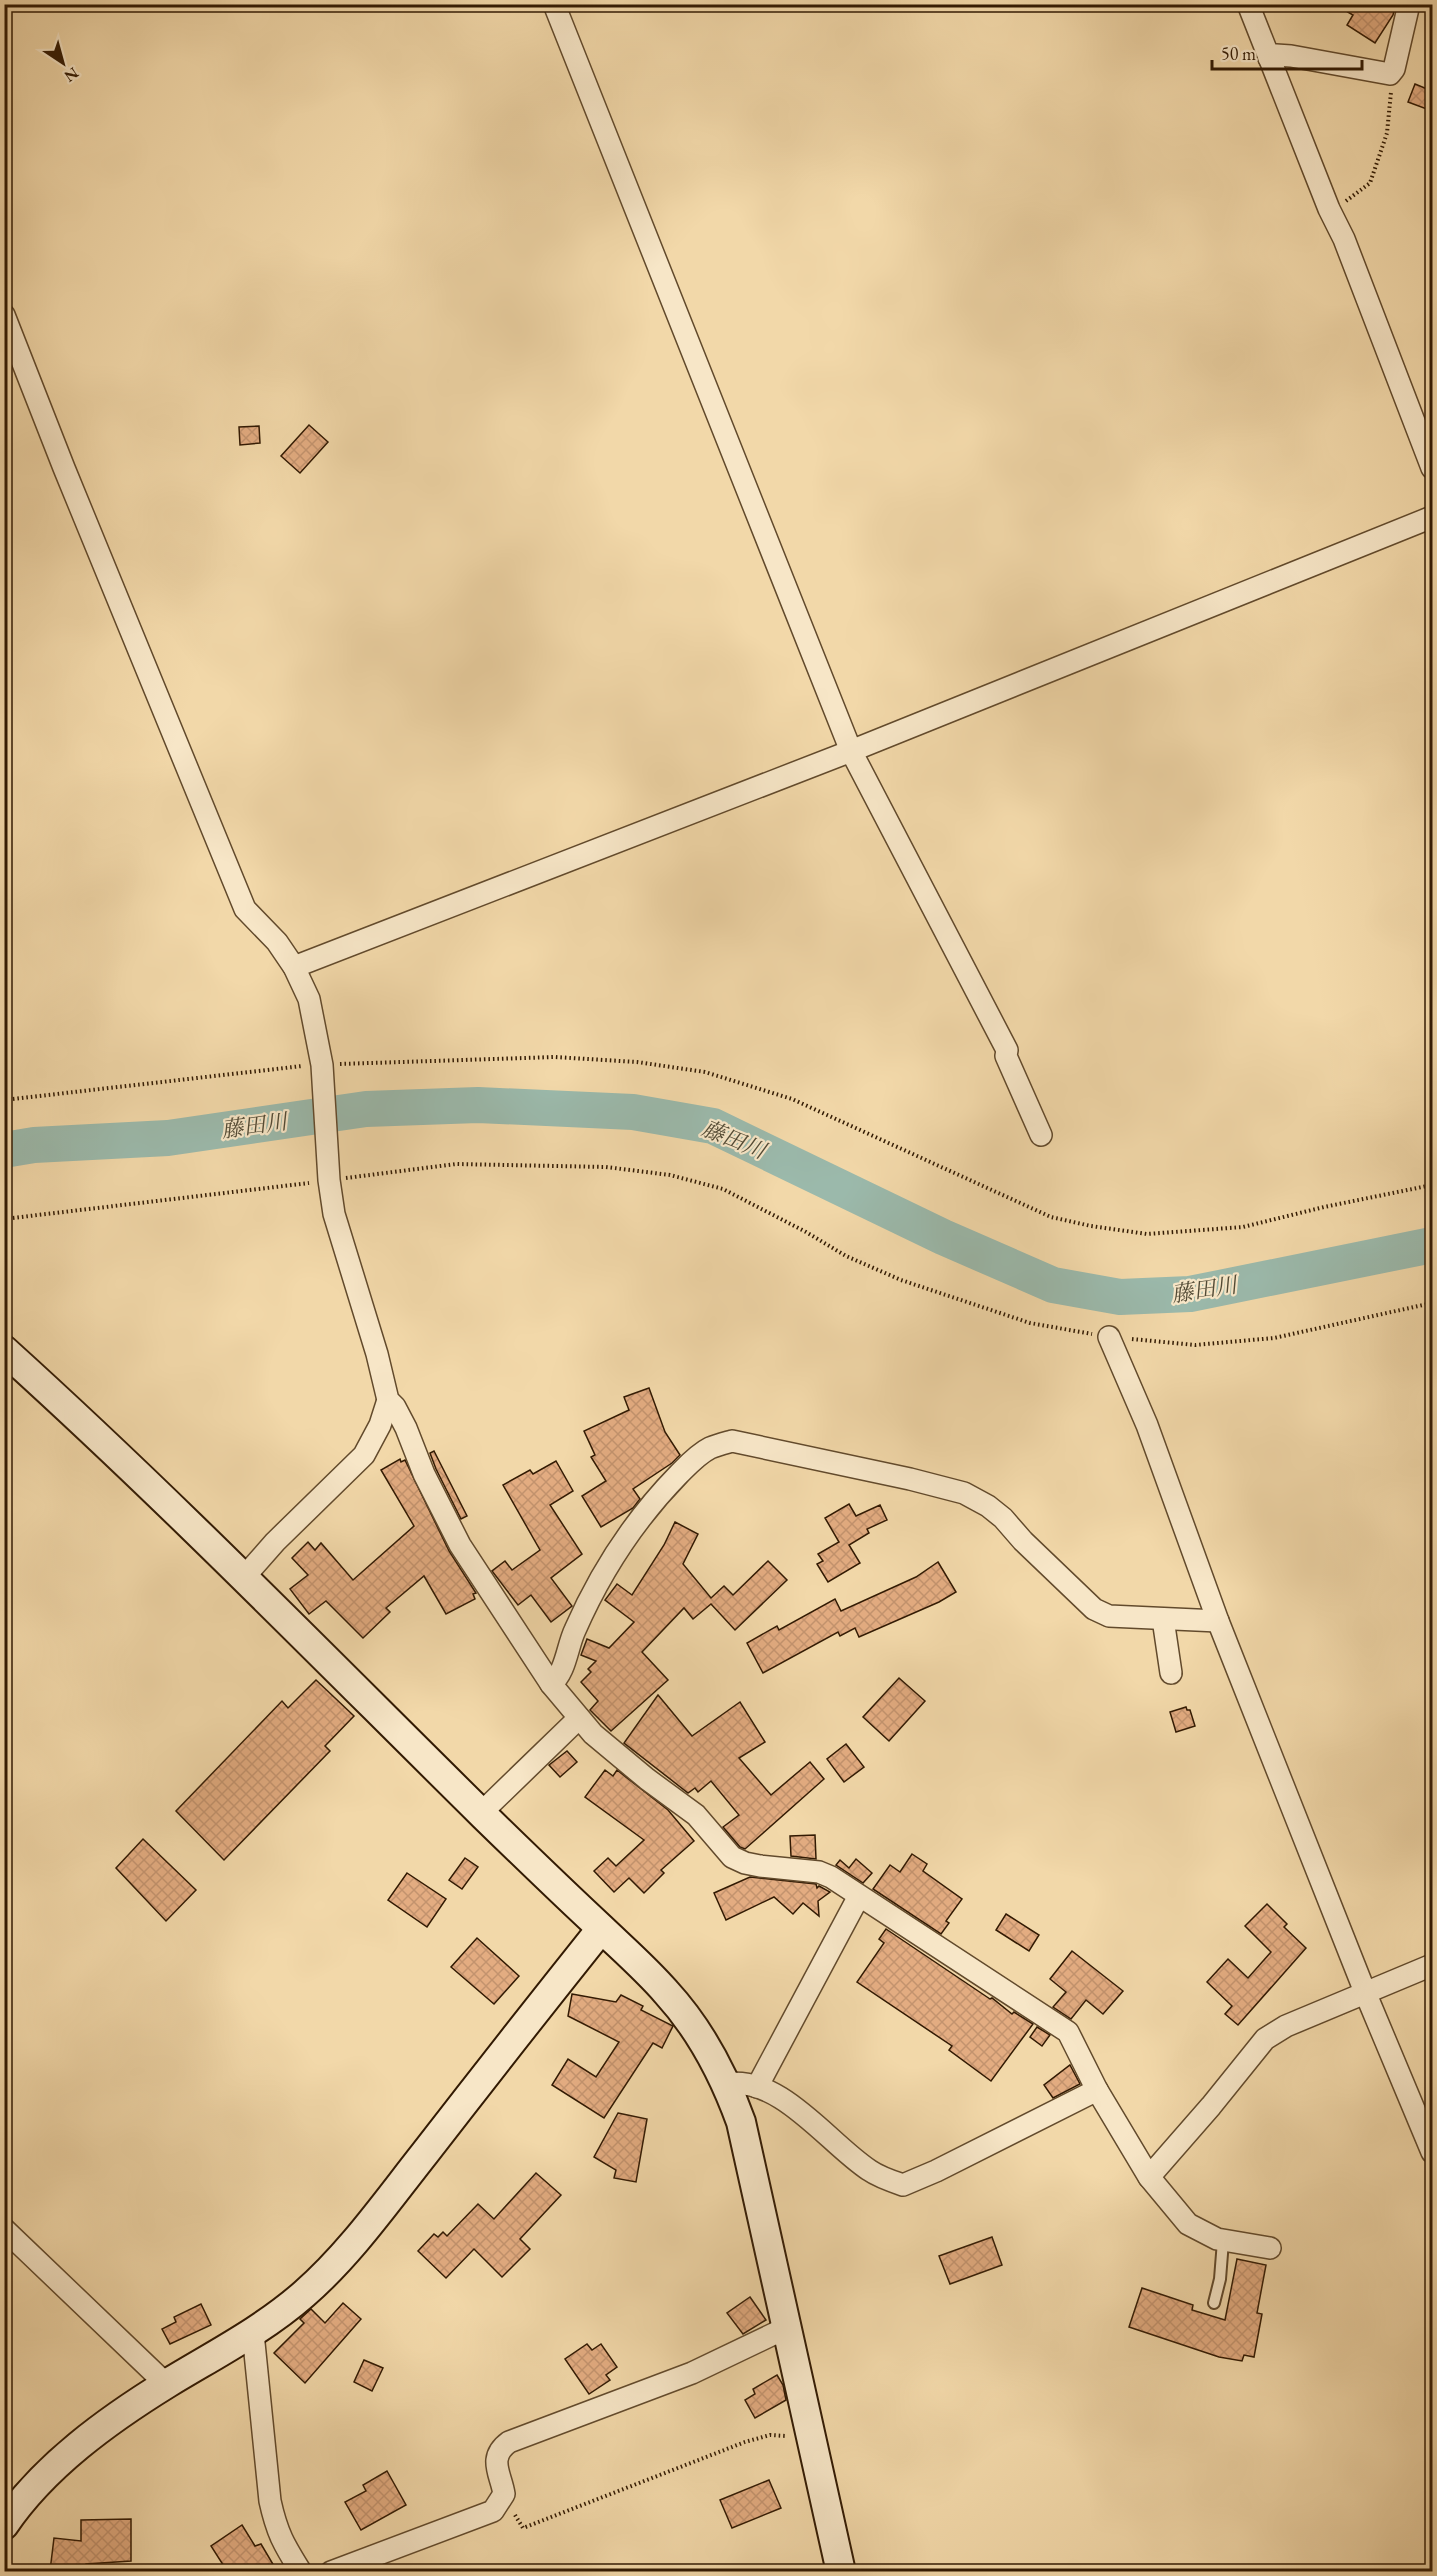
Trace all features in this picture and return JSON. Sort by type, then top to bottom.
[{"type":"street","points":[[554,4],[851,751],[1007,1050],[1006,1056],[1041,1135]]},
{"type":"street","points":[[1248,4],[1329,209],[1344,239],[1432,468]]},
{"type":"street","points":[[1269,58],[1276,55],[1291,56],[1384,74],[1392,73],[1409,4]]},
{"type":"street","points":[[4,315],[64,468],[245,909],[277,942],[294,967],[309,999],[322,1065],[329,1180],[334,1214],[377,1354],[388,1400],[380,1425],[364,1455],[275,1542],[245,1576]]},
{"type":"street","points":[[294,967],[851,751],[1432,516]]},
{"type":"street","points":[[1109,1337],[1147,1425],[1218,1621],[1365,1992],[1432,2152]]},
{"type":"street","points":[[4,1350],[111,1446],[245,1576],[482,1813],[668,1993],[707,2050],[726,2084],[741,2122],[841,2571]]},
{"type":"street","points":[[388,1400],[395,1407],[406,1428],[424,1473],[460,1545],[551,1684],[593,1734],[647,1779],[696,1815],[732,1857],[753,1865],[819,1872],[1068,2032],[1096,2090],[1149,2176],[1188,2224],[1223,2241],[1270,2248]]},
{"type":"street","points":[[551,1684],[560,1672],[574,1631],[585,1609],[636,1523],[658,1495],[690,1463],[710,1448],[732,1441],[964,1493],[988,1506],[1003,1518],[1023,1541],[1094,1610],[1109,1616],[1218,1621]]},
{"type":"street","points":[[1164,1619],[1171,1672]]},
{"type":"street","points":[[482,1813],[579,1718]]},
{"type":"street","points":[[757,2087],[859,1896]]},
{"type":"street","points":[[4,2524],[36,2485],[94,2435],[166,2384],[253,2332],[304,2294],[344,2253],[387,2201],[601,1929]]},
{"type":"street","points":[[1149,2176],[1211,2106],[1264,2039],[1286,2026],[1432,1965]]},
{"type":"street","points":[[726,2084],[740,2082],[757,2087],[784,2100],[869,2170],[903,2185],[929,2175],[1096,2090]]},
{"type":"street","points":[[4,2229],[166,2384]]},
{"type":"street","points":[[331,2571],[493,2511],[501,2498],[503,2488],[496,2463],[503,2445],[692,2373],[786,2328]]},
{"type":"street","points":[[253,2332],[270,2501],[279,2535],[301,2571]]},
{"type":"lane","points":[[1214,2303],[1220,2279],[1223,2241]]},
{"type":"path","points":[[1329,209],[1370,183],[1387,134],[1392,73]]},
{"type":"path","points":[[4,1100],[277,1067],[555,1057],[649,1063],[705,1072],[792,1099],[1051,1217],[1091,1226],[1147,1234],[1243,1227],[1323,1207],[1432,1185]]},
{"type":"path","points":[[4,1219],[456,1164],[606,1167],[670,1175],[723,1189],[806,1232],[846,1256],[901,1280],[1030,1323],[1109,1337],[1194,1346],[1274,1338],[1432,1303]]},
{"type":"path","points":[[501,2498],[508,2502],[524,2528],[745,2442],[770,2435],[811,2437]]},
{"type":"building","points":[[1334,4],[1396,4],[1393,15],[1375,43],[1347,25],[1353,15]]},
{"type":"building","points":[[1415,84],[1432,91],[1432,111],[1408,102]]},
{"type":"building","points":[[309,425],[328,442],[300,473],[281,456]]},
{"type":"building","points":[[259,426],[260,443],[240,445],[239,427]]},
{"type":"building","points":[[649,1388],[665,1432],[680,1455],[633,1489],[640,1499],[633,1508],[601,1527],[582,1496],[606,1481],[591,1457],[595,1455],[584,1431],[629,1410],[624,1397]]},
{"type":"building","points":[[434,1451],[467,1516],[461,1519],[436,1469],[430,1453]]},
{"type":"building","points":[[400,1459],[401,1462],[405,1460],[449,1551],[476,1593],[473,1594],[475,1599],[446,1614],[424,1576],[386,1608],[390,1612],[363,1638],[326,1601],[309,1614],[290,1589],[308,1575],[292,1558],[308,1542],[315,1550],[321,1543],[353,1580],[414,1526],[381,1470]]},
{"type":"building","points":[[556,1461],[573,1491],[550,1505],[582,1554],[551,1578],[572,1606],[551,1622],[531,1595],[518,1605],[492,1571],[505,1561],[512,1570],[540,1550],[503,1485],[530,1470],[533,1474]]},
{"type":"building","points":[[849,1504],[856,1516],[880,1505],[887,1520],[867,1529],[869,1533],[849,1545],[860,1563],[828,1582],[817,1564],[823,1561],[818,1554],[839,1542],[825,1518]]},
{"type":"building","points":[[675,1522],[698,1534],[683,1564],[711,1598],[724,1586],[733,1595],[768,1561],[787,1580],[735,1630],[711,1604],[693,1619],[684,1608],[642,1652],[668,1680],[611,1731],[590,1710],[598,1701],[581,1682],[591,1672],[588,1669],[596,1661],[581,1655],[587,1639],[609,1648],[634,1622],[605,1600],[617,1584],[632,1595],[664,1545]]},
{"type":"building","points":[[938,1562],[956,1592],[939,1602],[859,1637],[855,1628],[840,1636],[838,1632],[763,1673],[747,1643],[777,1626],[779,1630],[835,1599],[841,1611],[916,1577]]},
{"type":"building","points":[[899,1678],[925,1701],[889,1741],[863,1717]]},
{"type":"building","points":[[316,1680],[354,1716],[325,1746],[330,1751],[224,1860],[176,1811],[282,1701],[288,1708]]},
{"type":"building","points":[[658,1695],[692,1736],[740,1702],[765,1742],[739,1758],[771,1795],[810,1762],[824,1779],[745,1849],[740,1847],[723,1827],[739,1815],[711,1781],[698,1792],[695,1788],[688,1793],[624,1743]]},
{"type":"building","points":[[1186,1707],[1190,1710],[1195,1726],[1176,1732],[1170,1712]]},
{"type":"building","points":[[846,1744],[864,1767],[844,1782],[827,1759]]},
{"type":"building","points":[[567,1751],[577,1762],[560,1777],[549,1765]]},
{"type":"building","points":[[605,1770],[613,1776],[617,1770],[668,1810],[694,1841],[661,1870],[664,1873],[644,1893],[629,1878],[614,1892],[594,1871],[608,1858],[616,1866],[644,1840],[585,1797]]},
{"type":"building","points":[[815,1835],[816,1859],[791,1856],[790,1836]]},
{"type":"building","points":[[143,1839],[196,1890],[166,1921],[116,1868]]},
{"type":"building","points":[[912,1854],[927,1864],[923,1871],[962,1899],[946,1921],[949,1923],[941,1934],[873,1889],[890,1865],[900,1872]]},
{"type":"building","points":[[465,1858],[478,1867],[462,1889],[449,1880]]},
{"type":"building","points":[[856,1859],[872,1873],[863,1883],[836,1865],[840,1860],[849,1868]]},
{"type":"building","points":[[407,1873],[446,1899],[427,1927],[388,1900]]},
{"type":"building","points":[[750,1877],[816,1884],[817,1888],[819,1886],[830,1892],[818,1901],[819,1916],[803,1903],[793,1914],[774,1897],[726,1920],[714,1893]]},
{"type":"building","points":[[1267,1904],[1287,1924],[1284,1927],[1306,1948],[1238,2025],[1225,2014],[1232,2006],[1207,1982],[1228,1959],[1248,1978],[1271,1952],[1245,1926]]},
{"type":"building","points":[[1006,1914],[1039,1935],[1029,1951],[996,1930]]},
{"type":"building","points":[[886,1929],[990,1999],[992,1998],[1012,2014],[1014,2012],[1033,2024],[991,2081],[949,2050],[952,2046],[857,1982],[884,1943],[879,1939]]},
{"type":"building","points":[[477,1938],[519,1976],[494,2004],[451,1967]]},
{"type":"building","points":[[1072,1951],[1123,1991],[1103,2014],[1086,2000],[1071,2019],[1053,2007],[1066,1992],[1050,1979]]},
{"type":"building","points":[[572,1994],[616,2002],[621,1995],[643,2006],[641,2010],[673,2026],[662,2048],[653,2043],[604,2118],[552,2085],[568,2059],[596,2077],[619,2042],[568,2016]]},
{"type":"building","points":[[1037,2027],[1050,2035],[1042,2046],[1030,2037]]},
{"type":"building","points":[[1070,2065],[1080,2084],[1053,2098],[1044,2085]]},
{"type":"building","points":[[618,2113],[647,2119],[636,2182],[614,2178],[616,2170],[594,2157]]},
{"type":"building","points":[[536,2173],[561,2195],[520,2239],[530,2249],[502,2277],[474,2249],[446,2278],[418,2251],[434,2234],[438,2237],[443,2232],[447,2236],[478,2204],[494,2219]]},
{"type":"building","points":[[992,2237],[1002,2265],[950,2284],[939,2256]]},
{"type":"building","points":[[1237,2259],[1266,2265],[1257,2313],[1262,2314],[1254,2357],[1244,2355],[1242,2361],[1219,2357],[1129,2327],[1142,2288],[1193,2305],[1192,2310],[1225,2320]]},
{"type":"building","points":[[750,2297],[766,2320],[743,2334],[727,2313]]},
{"type":"building","points":[[343,2303],[361,2319],[305,2383],[274,2353],[304,2323],[300,2319],[311,2309],[325,2323]]},
{"type":"building","points":[[201,2304],[211,2325],[170,2344],[162,2329],[176,2322],[174,2317]]},
{"type":"building","points":[[587,2344],[592,2350],[601,2344],[617,2367],[606,2375],[610,2380],[589,2394],[565,2359]]},
{"type":"building","points":[[364,2360],[383,2368],[372,2391],[354,2382]]},
{"type":"building","points":[[777,2375],[783,2385],[786,2400],[755,2418],[745,2400],[755,2394],[753,2389]]},
{"type":"building","points":[[387,2471],[406,2505],[361,2530],[345,2502],[366,2491],[363,2485]]},
{"type":"building","points":[[769,2480],[781,2508],[732,2528],[720,2500]]},
{"type":"building","points":[[131,2519],[131,2561],[86,2564],[85,2571],[50,2571],[54,2538],[81,2541],[81,2520]]},
{"type":"building","points":[[242,2525],[255,2546],[261,2544],[277,2571],[227,2571],[211,2546]]},
{"type":"waterway","name":"藤田川","points":[[4,1150],[34,1145],[168,1138],[366,1109],[478,1105],[633,1112],[713,1126],[943,1237],[1053,1285],[1120,1297],[1190,1294],[1432,1245]]}]
